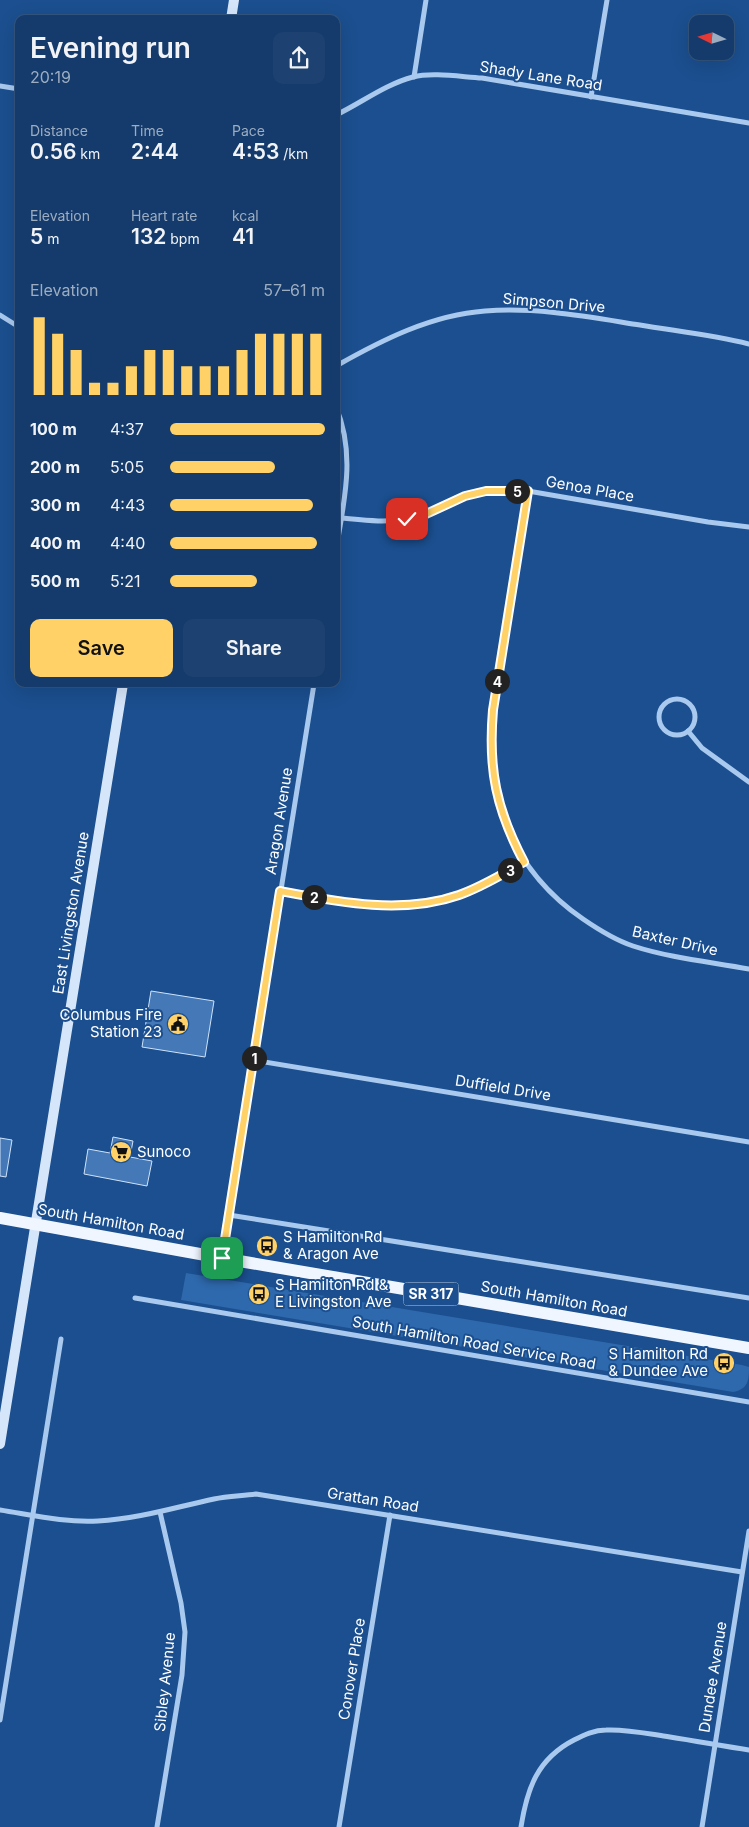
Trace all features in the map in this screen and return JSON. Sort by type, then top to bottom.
[{"type":"main road","points":[[232,15],[234,0]]},
{"type":"main road","name":"East Livingston Avenue","points":[[0,1443],[123,687]]},
{"type":"main road","name":"South Hamilton Road","points":[[0,1218],[749,1348]]},
{"type":"street","points":[[414,77],[426,0]]},
{"type":"street","points":[[591,97],[607,0]]},
{"type":"street","name":"Shady Lane Road","points":[[340,113],[385,89],[414,77],[447,75],[482,78],[749,123]]},
{"type":"street","points":[[0,86],[15,88]]},
{"type":"street","name":"Simpson Drive","points":[[340,364],[372,345],[413,327],[443,318],[484,311],[534,311],[586,317],[749,344]]},
{"type":"street","points":[[0,315],[15,324]]},
{"type":"street","points":[[340,416],[346,437],[348,460],[347,483],[340,524]]},
{"type":"street","name":"Genoa Place","points":[[341,518],[385,522],[407,519],[426,514],[465,496],[506,490],[528,491],[749,528]]},
{"type":"street","name":"Baxter Drive","points":[[528,491],[493,710],[491,734],[491,759],[495,788],[511,836],[524,862],[546,887],[566,907],[604,933],[633,946],[667,955],[749,969]]},
{"type":"street","name":"Aragon Avenue","points":[[222,1258],[314,687]]},
{"type":"street","points":[[685,700],[693,709],[694,721],[688,731],[677,735],[666,731],[662,727],[658,716],[667,701],[685,700]]},
{"type":"street","points":[[688,731],[702,748],[749,782]]},
{"type":"street","points":[[280,891],[362,904],[428,903],[459,895],[490,881],[524,862]]},
{"type":"street","name":"Duffield Drive","points":[[253,1060],[749,1142]]},
{"type":"street","points":[[229,1215],[749,1298]]},
{"type":"street","name":"South Hamilton Road Service Road","points":[[135,1298],[749,1402]]},
{"type":"street","points":[[0,1720],[61,1339]]},
{"type":"street","name":"Grattan Road","points":[[0,1510],[72,1520],[97,1521],[122,1519],[160,1512],[217,1498],[256,1494],[742,1572]]},
{"type":"street","name":"Sibley Avenue","points":[[157,1827],[182,1675],[185,1632],[181,1603],[160,1512]]},
{"type":"street","name":"Conover Place","points":[[339,1827],[390,1515]]},
{"type":"street","name":"Dundee Avenue","points":[[702,1827],[749,1532]]},
{"type":"street","points":[[521,1827],[530,1788],[543,1766],[552,1754],[564,1745],[591,1732],[626,1730],[749,1750]]},
{"type":"shaded area","points":[[186,1273],[742,1365],[749,1367],[749,1376],[747,1384],[742,1389],[733,1392],[181,1300]]},
{"type":"building","name":"Columbus Fire Station 23","points":[[151,991],[214,1001],[205,1057],[142,1047]]},
{"type":"building","name":"Sunoco","points":[[113,1137],[133,1141],[130,1157],[152,1161],[147,1186],[84,1174],[88,1149],[110,1153]]},
{"type":"building","points":[[0,1138],[12,1140],[6,1177],[0,1176]]},
{"type":"place","name":"Columbus Fire Station 23","points":[[178,1024]]},
{"type":"place","name":"Sunoco","points":[[121,1152]]},
{"type":"place","name":"S Hamilton Rd & Aragon Ave","points":[[267,1246]]},
{"type":"place","name":"S Hamilton Rd & E Livingston Ave","points":[[259,1294]]},
{"type":"place","name":"S Hamilton Rd & Dundee Ave","points":[[724,1363]]},
{"type":"route","points":[[222,1258],[280,891],[362,904],[428,903],[459,895],[490,881],[524,862],[511,836],[495,788],[491,759],[491,734],[493,710],[528,491],[486,491],[465,496],[426,514],[407,519]]}]
